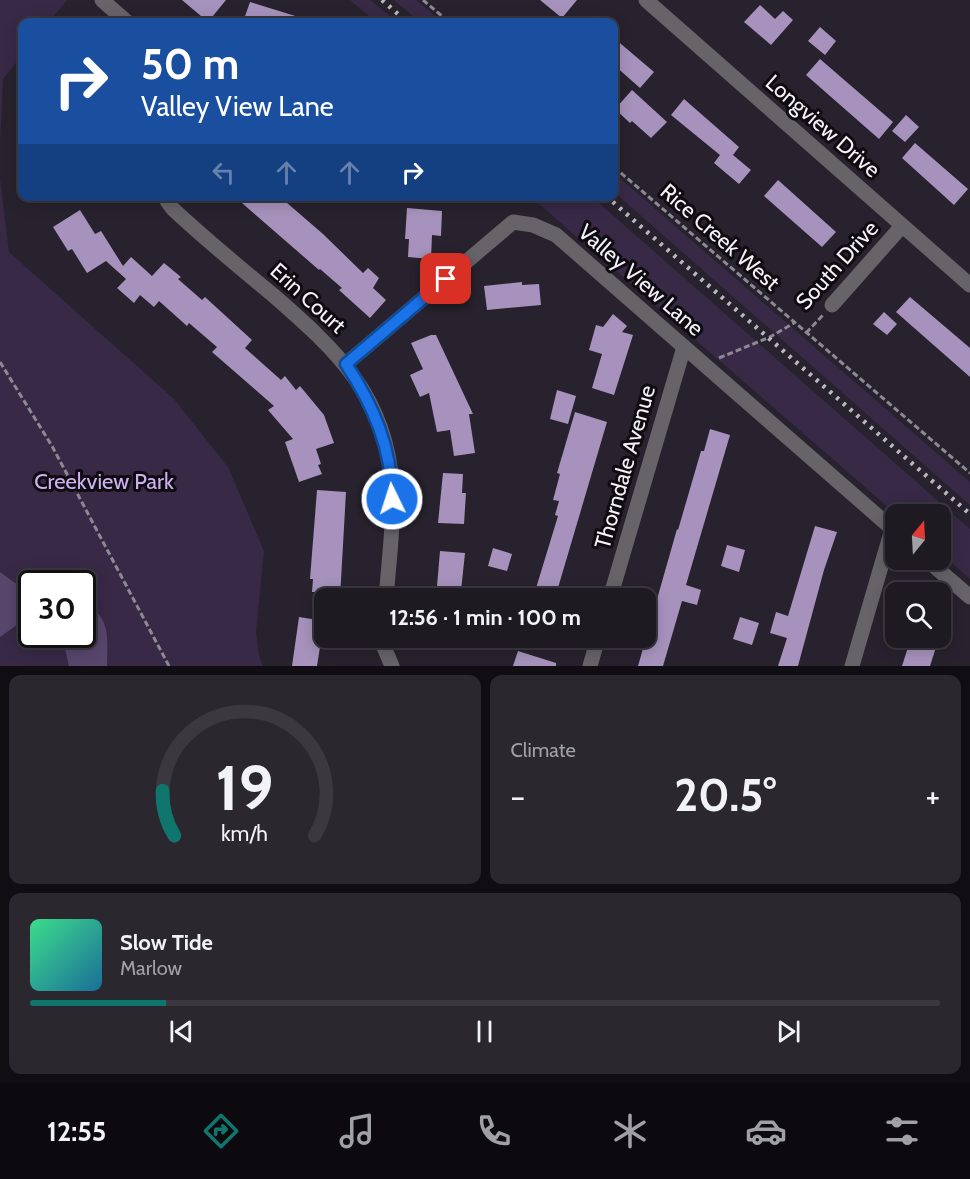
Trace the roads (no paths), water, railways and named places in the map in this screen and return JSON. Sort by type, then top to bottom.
[{"type":"street","points":[[102,0],[122,18]]},
{"type":"street","name":"Longview Drive","points":[[646,0],[970,285]]},
{"type":"street","name":"Erin Court","points":[[167,201],[173,209],[321,338],[346,364],[364,391],[387,452],[392,484],[387,588]]},
{"type":"street","name":"Valley View Lane","points":[[346,364],[513,222],[533,225],[556,235],[885,523]]},
{"type":"street","name":"South Drive","points":[[832,305],[902,225]]},
{"type":"street","name":"Thorndale Avenue","points":[[613,588],[684,347]]},
{"type":"street","points":[[852,666],[885,560]]},
{"type":"street","points":[[939,570],[970,597]]},
{"type":"street","points":[[384,648],[392,666]]},
{"type":"street","points":[[590,666],[595,648]]},
{"type":"railway","points":[[382,0],[402,18]]},
{"type":"railway","points":[[612,201],[970,514]]},
{"type":"park label","name":"Creekview Park","points":[[104,481]]}]
